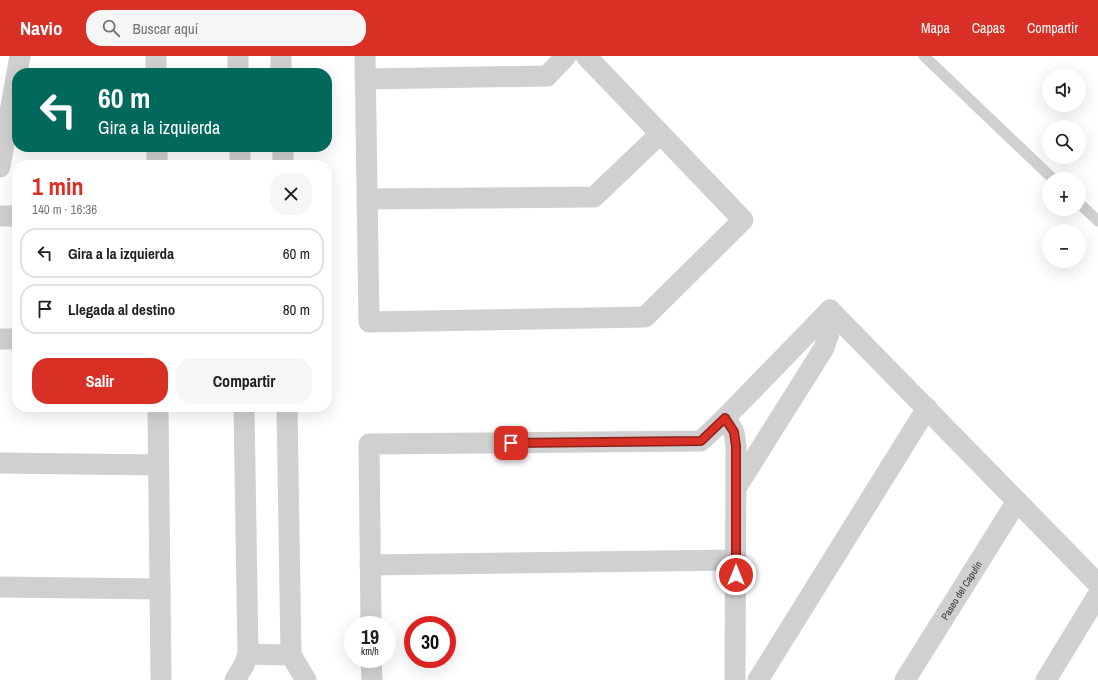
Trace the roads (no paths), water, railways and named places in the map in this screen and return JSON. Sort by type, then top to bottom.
[{"type":"street","points":[[18,68],[20,56]]},
{"type":"street","points":[[156,56],[156,68]]},
{"type":"street","points":[[238,56],[238,68]]},
{"type":"street","points":[[281,56],[281,68]]},
{"type":"street","points":[[365,56],[369,322],[645,317],[743,220],[586,56]]},
{"type":"street","points":[[366,79],[547,76],[566,56]]},
{"type":"street","points":[[0,167],[12,107]]},
{"type":"street","points":[[367,199],[594,197],[660,134]]},
{"type":"street","points":[[0,216],[12,216]]},
{"type":"street","points":[[830,310],[1098,584]]},
{"type":"street","points":[[371,616],[369,444],[701,441],[830,310]]},
{"type":"street","points":[[736,488],[824,348],[830,330],[830,310]]},
{"type":"street","points":[[0,339],[12,339]]},
{"type":"street","points":[[758,680],[927,408]]},
{"type":"street","points":[[158,412],[161,680]]},
{"type":"street","points":[[235,680],[244,665],[248,654],[244,412]]},
{"type":"street","points":[[287,412],[292,655],[306,680]]},
{"type":"street","points":[[725,418],[734,432],[736,446],[735,680]]},
{"type":"street","points":[[0,463],[158,465]]},
{"type":"street","name":"Paseo del Capulín","points":[[905,680],[1017,500]]},
{"type":"street","points":[[370,565],[736,560]]},
{"type":"street","points":[[0,587],[160,588]]},
{"type":"street","points":[[1046,680],[1098,595]]},
{"type":"street","points":[[248,654],[292,655]]},
{"type":"street","points":[[371,668],[372,680]]},
{"type":"lane","points":[[924,56],[1046,172]]},
{"type":"lane","points":[[1086,210],[1098,221]]}]
